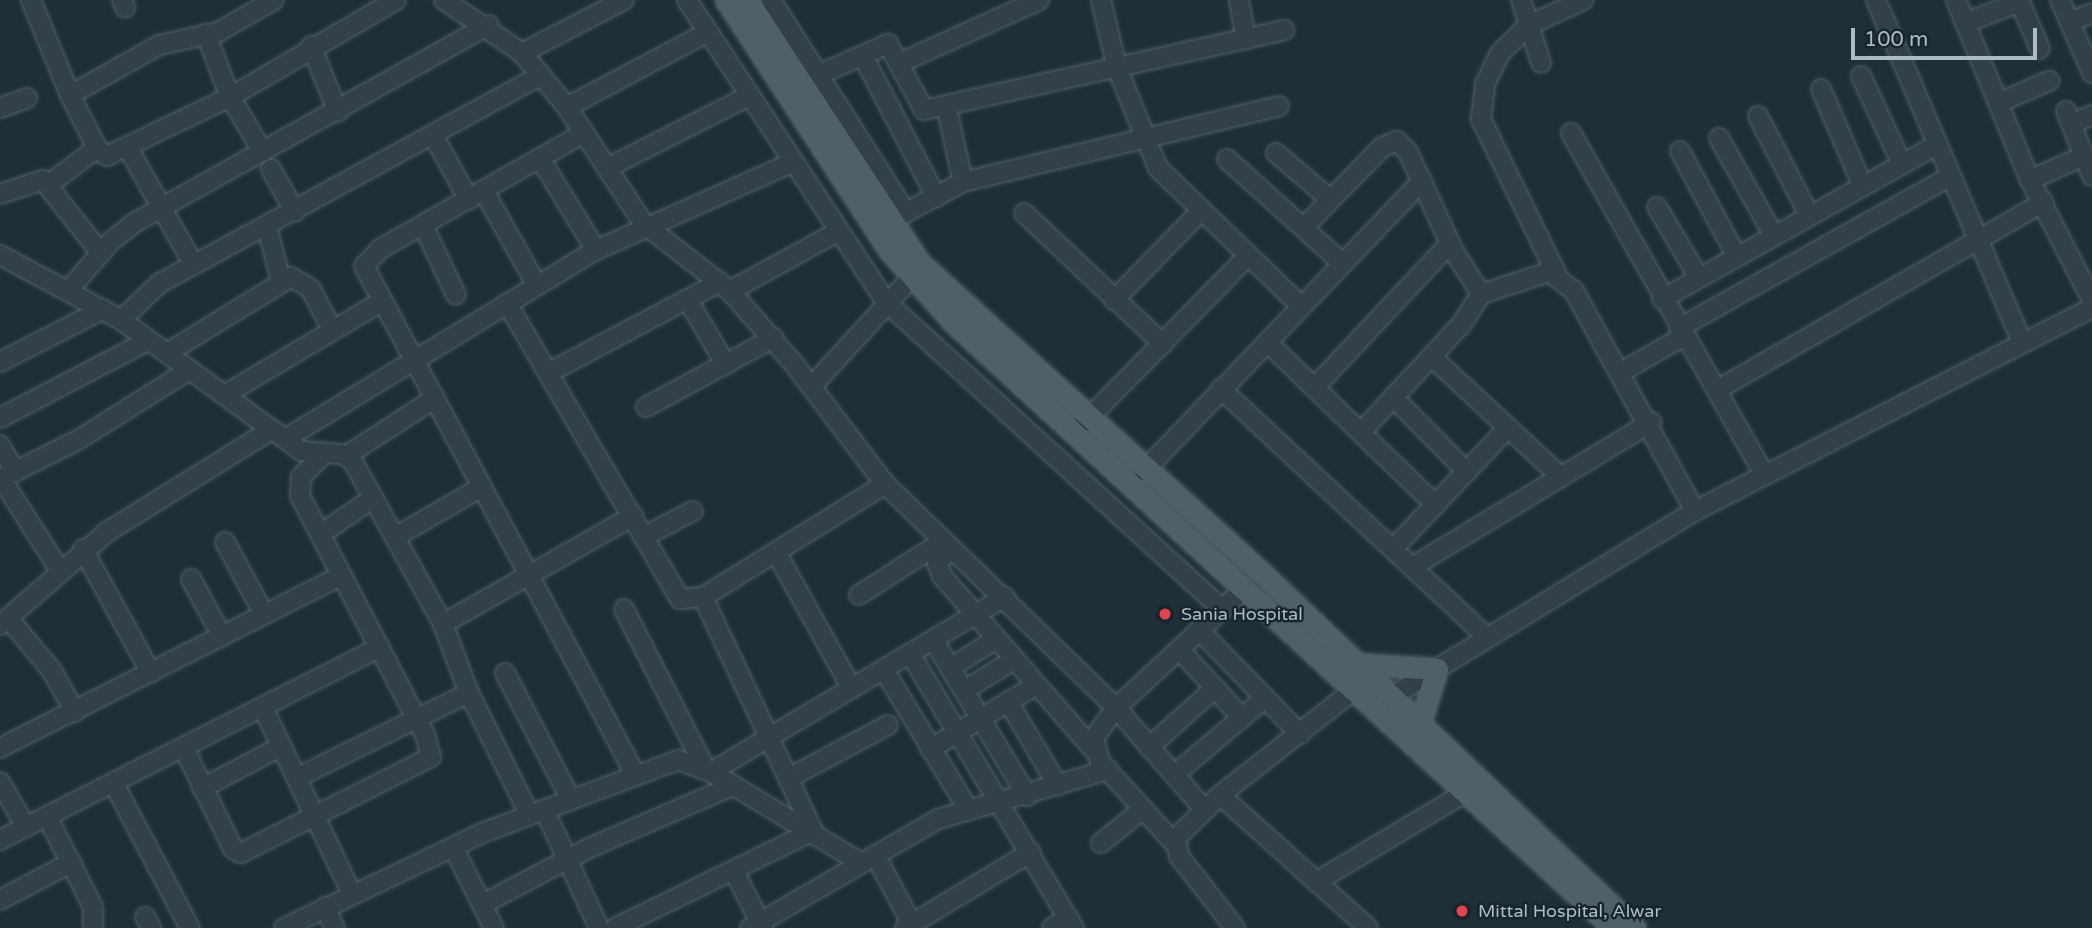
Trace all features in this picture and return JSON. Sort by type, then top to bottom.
[{"type":"main road","points":[[726,0],[919,262],[1245,589],[1613,928]]},
{"type":"main road","points":[[747,0],[890,221],[912,277],[954,323],[1081,425],[1144,471],[1359,664],[1635,928]]},
{"type":"main road","points":[[1359,664],[1437,669],[1420,724]]},
{"type":"street","points":[[32,0],[70,95],[97,148],[107,156],[230,97],[311,46],[396,0]]},
{"type":"street","points":[[70,95],[159,45],[206,34],[274,0]]},
{"type":"street","points":[[444,0],[488,25],[522,53],[567,107],[645,223],[725,287],[773,338],[812,386],[885,484],[1005,597],[1116,708],[1204,809]]},
{"type":"street","points":[[522,53],[624,0]]},
{"type":"street","points":[[687,0],[791,163],[886,302],[1222,609]]},
{"type":"street","points":[[771,0],[818,75],[890,221],[963,182],[1143,135],[1279,106]]},
{"type":"street","points":[[902,62],[1012,5],[1039,0]]},
{"type":"street","points":[[1101,0],[1116,68],[1158,167],[1200,212],[1301,306]]},
{"type":"street","points":[[1239,0],[1246,39]]},
{"type":"street","points":[[1521,0],[1541,63]]},
{"type":"street","points":[[1583,0],[1530,25],[1500,53],[1485,85],[1481,120],[1557,275],[1574,291],[1623,371],[1695,511]]},
{"type":"street","points":[[1876,0],[1975,240],[2021,340]]},
{"type":"street","points":[[1956,0],[2030,180],[2044,202],[2092,300]]},
{"type":"street","points":[[2060,0],[2070,22],[2087,47],[2092,72]]},
{"type":"street","points":[[1965,23],[2019,1],[2040,49]]},
{"type":"street","points":[[2070,22],[2092,13]]},
{"type":"street","points":[[68,291],[119,233],[338,112],[488,25]]},
{"type":"street","points":[[818,75],[888,44],[902,62],[924,110],[1284,30]]},
{"type":"street","points":[[567,107],[708,32]]},
{"type":"street","points":[[206,34],[230,97],[263,152]]},
{"type":"street","points":[[311,46],[338,112]]},
{"type":"street","points":[[863,56],[936,197]]},
{"type":"street","points":[[121,320],[148,291],[541,75]]},
{"type":"street","points":[[1861,76],[1901,162]]},
{"type":"street","points":[[1998,103],[2049,81]]},
{"type":"street","points":[[1821,89],[1861,184]]},
{"type":"street","points":[[607,168],[749,96]]},
{"type":"street","points":[[0,108],[27,98]]},
{"type":"street","points":[[946,105],[963,182]]},
{"type":"street","points":[[2092,114],[2069,118],[2092,176]]},
{"type":"street","points":[[1758,116],[1809,215]]},
{"type":"street","points":[[584,133],[541,160],[423,225],[366,261],[365,273],[531,574],[635,774]]},
{"type":"street","points":[[1571,133],[1662,299],[1764,474]]},
{"type":"street","points":[[433,135],[536,284]]},
{"type":"street","points":[[1719,138],[1773,234]]},
{"type":"street","points":[[1304,226],[1392,141],[1408,152],[1450,243],[1481,294]]},
{"type":"street","points":[[1662,299],[1861,184],[1936,145]]},
{"type":"street","points":[[48,185],[97,148]]},
{"type":"street","points":[[128,148],[194,265]]},
{"type":"street","points":[[1680,151],[1736,255]]},
{"type":"street","points":[[1276,153],[1331,200]]},
{"type":"street","points":[[2030,180],[2084,156]]},
{"type":"street","points":[[1227,159],[1342,263]]},
{"type":"street","points":[[541,160],[596,250]]},
{"type":"street","points":[[75,712],[52,671],[4,622],[59,569],[83,550],[278,435],[414,362],[536,284],[645,223],[791,163]]},
{"type":"street","points":[[271,169],[295,212]]},
{"type":"street","points":[[1623,371],[1681,332],[1949,177]]},
{"type":"street","points":[[0,194],[37,179],[48,185],[100,252]]},
{"type":"street","points":[[1144,471],[1422,181]]},
{"type":"street","points":[[1717,390],[2044,202]]},
{"type":"street","points":[[1657,207],[1698,276]]},
{"type":"street","points":[[1114,300],[1200,212]]},
{"type":"street","points":[[1024,213],[1163,344]]},
{"type":"street","points":[[423,225],[456,295]]},
{"type":"street","points":[[267,227],[281,281]]},
{"type":"street","points":[[550,372],[688,300],[725,287],[837,232]]},
{"type":"street","points":[[1315,387],[1450,243]]},
{"type":"street","points":[[1081,425],[1248,256]]},
{"type":"street","points":[[4,263],[68,291],[121,320],[301,451],[322,455],[347,455],[434,399]]},
{"type":"street","points":[[1362,431],[1432,357],[1481,294],[1538,274],[1557,275]]},
{"type":"street","points":[[167,353],[291,277],[310,288],[332,329]]},
{"type":"street","points":[[812,386],[886,302],[912,277]]},
{"type":"street","points":[[688,300],[726,365]]},
{"type":"street","points":[[226,394],[380,302]]},
{"type":"street","points":[[507,303],[645,536],[674,594],[685,600],[703,597],[777,554],[885,484]]},
{"type":"street","points":[[1374,708],[1695,511],[2021,340],[2092,307]]},
{"type":"street","points":[[0,362],[103,309]]},
{"type":"street","points":[[646,407],[773,338]]},
{"type":"street","points":[[0,418],[149,340]]},
{"type":"street","points":[[1267,342],[1436,505]]},
{"type":"street","points":[[1432,357],[1561,477]]},
{"type":"street","points":[[5,476],[78,440],[189,370]]},
{"type":"street","points":[[1221,389],[1487,637]]},
{"type":"street","points":[[1394,398],[1467,472]]},
{"type":"street","points":[[1412,567],[1650,422]]},
{"type":"street","points":[[1393,549],[1508,428]]},
{"type":"street","points":[[0,445],[5,476],[59,569]]},
{"type":"street","points":[[184,748],[202,788],[237,852],[430,757],[416,718],[298,487],[322,455]]},
{"type":"street","points":[[347,455],[443,624],[470,693],[536,812],[568,858],[598,928]]},
{"type":"street","points":[[395,537],[482,487]]},
{"type":"street","points":[[321,534],[373,498]]},
{"type":"street","points":[[645,536],[693,511]]},
{"type":"street","points":[[443,624],[633,516]]},
{"type":"street","points":[[225,542],[264,614]]},
{"type":"street","points":[[859,595],[947,544]]},
{"type":"street","points":[[947,544],[937,567],[973,616],[1174,843],[1235,928]]},
{"type":"street","points":[[83,550],[151,673]]},
{"type":"street","points":[[777,554],[852,689]]},
{"type":"street","points":[[0,748],[342,575]]},
{"type":"street","points":[[191,579],[222,636]]},
{"type":"street","points":[[1094,750],[1100,727],[1116,708],[1245,589]]},
{"type":"street","points":[[703,597],[813,831]]},
{"type":"street","points":[[708,771],[911,655],[1005,597]]},
{"type":"street","points":[[624,608],[708,771]]},
{"type":"street","points":[[1199,630],[1300,734]]},
{"type":"street","points":[[934,641],[983,717],[1027,796]]},
{"type":"street","points":[[950,668],[993,641]]},
{"type":"street","points":[[0,840],[48,818],[380,647]]},
{"type":"street","points":[[1179,649],[1242,718]]},
{"type":"street","points":[[911,655],[1003,802],[1071,923],[1052,928]]},
{"type":"street","points":[[965,690],[1012,661]]},
{"type":"street","points":[[884,670],[968,809]]},
{"type":"street","points":[[505,673],[570,798]]},
{"type":"street","points":[[930,749],[1035,685]]},
{"type":"street","points":[[1149,747],[1214,689]]},
{"type":"street","points":[[1174,843],[1220,795],[1354,690]]},
{"type":"street","points":[[296,778],[470,693]]},
{"type":"street","points":[[1174,775],[1265,698]]},
{"type":"street","points":[[1009,703],[1058,786]]},
{"type":"street","points":[[263,708],[352,894]]},
{"type":"street","points":[[789,778],[888,725]]},
{"type":"street","points":[[202,788],[280,747]]},
{"type":"street","points":[[284,928],[453,847],[570,798],[678,760],[708,771],[868,859],[910,927],[1031,852]]},
{"type":"street","points":[[734,873],[758,926],[916,829],[968,809],[1027,796],[1108,770]]},
{"type":"street","points":[[0,782],[26,827]]},
{"type":"street","points":[[114,784],[190,928]]},
{"type":"street","points":[[483,904],[568,858],[732,786]]},
{"type":"street","points":[[1316,882],[1465,793]]},
{"type":"street","points":[[1220,795],[1368,928]]},
{"type":"street","points":[[1101,843],[1143,809]]},
{"type":"street","points":[[48,818],[93,908],[93,928]]},
{"type":"street","points":[[615,928],[734,873],[813,831]]},
{"type":"street","points":[[453,847],[495,928]]},
{"type":"street","points":[[0,900],[72,862]]},
{"type":"street","points":[[325,907],[335,928]]},
{"type":"place","name":"Sania Hospital","points":[[1165,614]]},
{"type":"place","name":"Mittal Hospital, Alwar","points":[[1462,911]]}]
